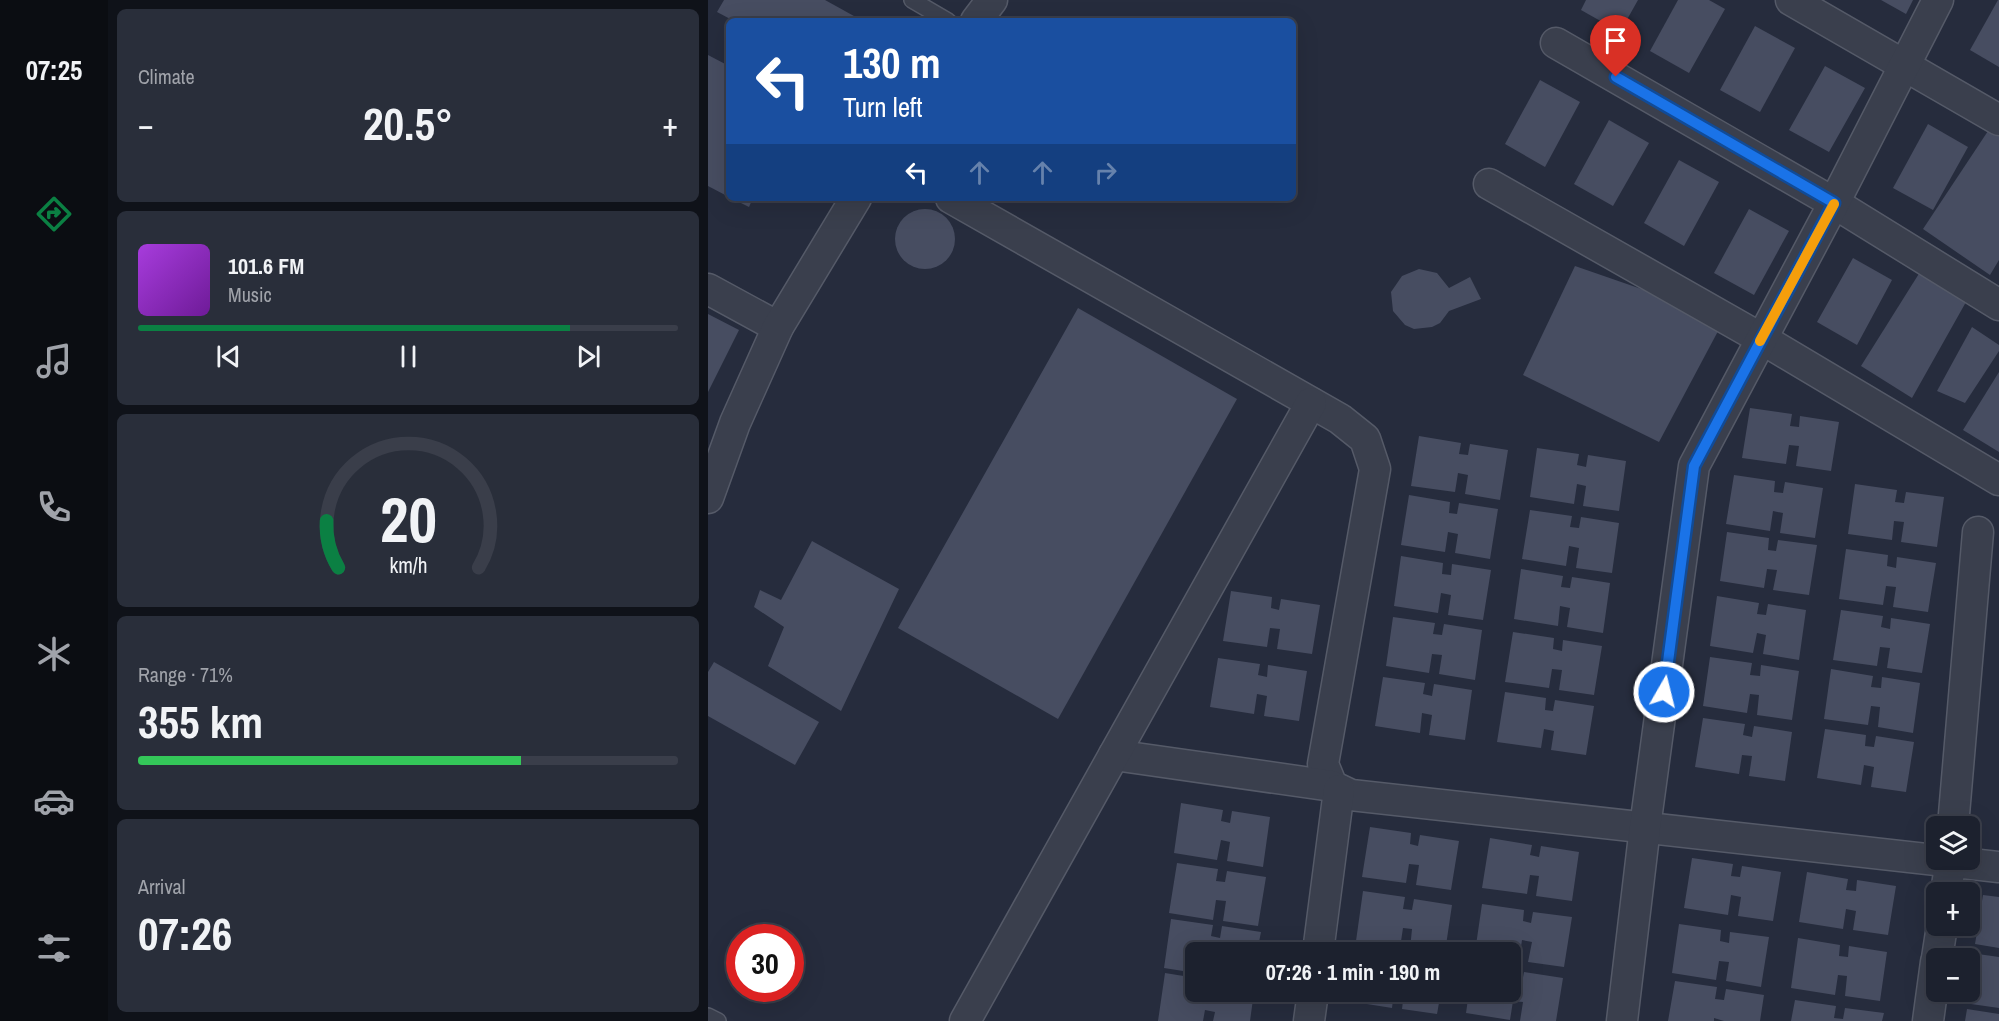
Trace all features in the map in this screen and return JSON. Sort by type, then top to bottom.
[{"type":"street","points":[[978,18],[992,0]]},
{"type":"street","points":[[1791,0],[1999,120]]},
{"type":"street","points":[[1622,1021],[1645,828],[1694,466],[1834,203],[1938,0]]},
{"type":"street","points":[[1556,43],[1834,203],[1999,305]]},
{"type":"street","points":[[1489,184],[1762,339],[1999,480]]},
{"type":"street","points":[[708,498],[735,423],[778,327],[854,201]]},
{"type":"street","points":[[956,201],[1340,419],[1365,439],[1375,469],[1323,764],[1335,788],[1319,942]]},
{"type":"street","points":[[708,289],[778,327]]},
{"type":"street","points":[[965,1021],[1311,403]]},
{"type":"street","points":[[1954,816],[1978,532]]},
{"type":"street","points":[[1114,754],[1335,788],[1351,795],[1926,857]]},
{"type":"street","points":[[1980,864],[1999,867]]},
{"type":"street","points":[[1309,1021],[1312,1002]]},
{"type":"street","points":[[1928,1021],[1931,1002]]},
{"type":"lane","points":[[912,0],[943,18]]},
{"type":"lane","points":[[708,1016],[718,1021]]},
{"type":"building","points":[[724,0],[825,0],[858,18],[728,18],[717,12]]},
{"type":"building","points":[[1586,0],[1638,0],[1620,32],[1581,10]]},
{"type":"building","points":[[1678,0],[1709,0],[1725,9],[1689,73],[1650,51]]},
{"type":"building","points":[[1881,0],[1913,0],[1906,14]]},
{"type":"building","points":[[1999,0],[1999,67],[1970,50]]},
{"type":"building","points":[[1755,26],[1795,48],[1760,112],[1720,90]]},
{"type":"building","points":[[708,55],[726,64],[726,195],[708,186]]},
{"type":"building","points":[[1825,66],[1865,88],[1829,152],[1789,130]]},
{"type":"building","points":[[1540,80],[1580,102],[1545,167],[1505,144]]},
{"type":"building","points":[[1609,120],[1649,143],[1613,206],[1574,184]]},
{"type":"building","points":[[1928,124],[1968,147],[1933,210],[1893,188]]},
{"type":"building","points":[[1990,128],[1999,134],[1999,260],[1990,275],[1923,229]]},
{"type":"building","points":[[1679,160],[1719,182],[1684,246],[1644,223]]},
{"type":"building","points":[[737,201],[752,201],[749,207]]},
{"type":"building","points":[[925,209],[946,218],[955,239],[946,260],[925,269],[904,260],[895,239],[904,218]]},
{"type":"building","points":[[1749,209],[1789,231],[1754,295],[1714,273]]},
{"type":"building","points":[[1853,258],[1892,280],[1857,345],[1817,322]]},
{"type":"building","points":[[1575,266],[1725,318],[1659,442],[1523,375]]},
{"type":"building","points":[[1419,269],[1437,273],[1449,288],[1470,277],[1481,299],[1449,311],[1440,323],[1432,327],[1414,329],[1405,325],[1393,311],[1391,292],[1402,276]]},
{"type":"building","points":[[1920,272],[1966,302],[1912,398],[1861,366]]},
{"type":"building","points":[[1078,308],[1237,399],[1058,719],[898,628]]},
{"type":"building","points":[[708,314],[739,330],[708,392]]},
{"type":"building","points":[[1972,327],[1999,345],[1999,351],[1965,403],[1937,391]]},
{"type":"building","points":[[1999,372],[1999,452],[1963,430]]},
{"type":"building","points":[[1750,408],[1792,414],[1790,426],[1799,427],[1800,416],[1839,422],[1831,471],[1796,466],[1799,446],[1789,445],[1786,464],[1742,458]]},
{"type":"building","points":[[1419,436],[1461,443],[1459,454],[1468,455],[1470,444],[1508,450],[1500,500],[1465,494],[1468,475],[1458,473],[1455,492],[1411,486]]},
{"type":"building","points":[[1537,448],[1579,454],[1577,465],[1586,467],[1588,455],[1626,461],[1619,511],[1583,506],[1586,486],[1577,484],[1574,504],[1530,497]]},
{"type":"building","points":[[1734,475],[1775,481],[1774,492],[1783,493],[1785,482],[1823,488],[1815,538],[1780,533],[1783,513],[1773,511],[1770,531],[1726,524]]},
{"type":"building","points":[[1855,484],[1897,490],[1895,502],[1904,503],[1906,492],[1944,497],[1937,547],[1901,542],[1904,522],[1894,521],[1892,540],[1848,534]]},
{"type":"building","points":[[1409,495],[1450,502],[1449,513],[1457,514],[1459,503],[1498,509],[1490,559],[1455,553],[1458,534],[1448,532],[1445,552],[1401,545]]},
{"type":"building","points":[[1530,510],[1572,516],[1570,527],[1579,528],[1581,517],[1619,523],[1612,573],[1576,568],[1579,548],[1569,546],[1566,566],[1522,559]]},
{"type":"building","points":[[1727,532],[1769,538],[1768,550],[1776,551],[1778,540],[1817,545],[1809,595],[1773,590],[1777,570],[1767,569],[1764,588],[1720,581]]},
{"type":"building","points":[[812,541],[899,589],[841,711],[768,666],[784,627],[754,607],[760,590],[781,600]]},
{"type":"building","points":[[1846,549],[1888,555],[1887,566],[1896,568],[1897,557],[1936,563],[1928,612],[1893,607],[1896,587],[1886,586],[1883,605],[1839,599]]},
{"type":"building","points":[[1401,556],[1443,563],[1442,574],[1451,575],[1452,564],[1491,570],[1483,620],[1448,615],[1451,595],[1441,593],[1438,613],[1394,606]]},
{"type":"building","points":[[1521,569],[1563,576],[1561,587],[1570,588],[1572,577],[1610,583],[1603,633],[1567,627],[1570,608],[1560,606],[1558,626],[1514,619]]},
{"type":"building","points":[[1231,591],[1272,597],[1271,608],[1279,610],[1281,599],[1320,605],[1312,654],[1277,649],[1280,629],[1270,628],[1267,647],[1223,641]]},
{"type":"building","points":[[1717,596],[1759,603],[1757,614],[1766,615],[1768,604],[1806,610],[1799,660],[1763,654],[1766,635],[1757,633],[1753,653],[1710,646]]},
{"type":"building","points":[[1841,610],[1883,616],[1881,627],[1890,629],[1891,618],[1930,624],[1922,673],[1887,668],[1890,648],[1880,647],[1877,666],[1833,660]]},
{"type":"building","points":[[1393,617],[1435,623],[1433,634],[1442,635],[1444,624],[1482,630],[1475,680],[1439,674],[1442,655],[1432,654],[1429,673],[1386,666]]},
{"type":"building","points":[[1513,632],[1554,638],[1553,649],[1562,651],[1563,640],[1602,646],[1594,695],[1559,690],[1562,670],[1552,669],[1549,688],[1505,682]]},
{"type":"building","points":[[1710,657],[1752,663],[1750,675],[1760,676],[1761,665],[1799,671],[1792,720],[1757,715],[1759,695],[1750,694],[1747,713],[1703,706]]},
{"type":"building","points":[[1218,658],[1260,664],[1258,675],[1267,677],[1268,665],[1307,671],[1299,721],[1264,716],[1267,696],[1257,694],[1254,714],[1210,707]]},
{"type":"building","points":[[714,662],[819,722],[795,765],[708,716],[708,672]]},
{"type":"building","points":[[1831,669],[1873,676],[1871,687],[1881,688],[1882,677],[1920,683],[1913,733],[1878,727],[1880,707],[1871,706],[1868,725],[1824,719]]},
{"type":"building","points":[[1383,677],[1425,683],[1423,694],[1432,696],[1434,684],[1472,690],[1465,740],[1429,735],[1432,715],[1422,713],[1420,733],[1375,726]]},
{"type":"building","points":[[1505,692],[1546,698],[1545,710],[1553,711],[1555,700],[1594,706],[1586,755],[1551,750],[1554,731],[1544,729],[1541,748],[1497,742]]},
{"type":"building","points":[[1703,718],[1745,724],[1743,735],[1752,737],[1754,726],[1792,732],[1785,781],[1749,776],[1752,756],[1742,755],[1739,774],[1695,767]]},
{"type":"building","points":[[1825,729],[1866,735],[1865,746],[1874,747],[1876,736],[1914,742],[1906,792],[1871,787],[1874,767],[1864,765],[1861,785],[1817,778]]},
{"type":"building","points":[[1181,803],[1223,810],[1221,821],[1230,823],[1232,811],[1270,817],[1263,867],[1227,861],[1230,842],[1221,840],[1217,860],[1174,853]]},
{"type":"building","points":[[1370,827],[1411,833],[1410,844],[1418,846],[1420,835],[1459,841],[1451,890],[1416,885],[1419,865],[1409,864],[1406,883],[1362,877]]},
{"type":"building","points":[[1490,838],[1532,845],[1530,855],[1539,857],[1541,846],[1579,852],[1572,901],[1536,896],[1539,876],[1530,875],[1527,894],[1482,888]]},
{"type":"building","points":[[1692,858],[1733,864],[1731,876],[1740,877],[1742,866],[1781,872],[1773,921],[1738,916],[1741,897],[1731,895],[1728,915],[1684,908]]},
{"type":"building","points":[[1177,863],[1218,869],[1216,881],[1225,882],[1227,871],[1266,877],[1258,926],[1223,921],[1226,901],[1216,900],[1213,920],[1169,913]]},
{"type":"building","points":[[1807,872],[1848,879],[1846,890],[1856,891],[1857,880],[1896,886],[1888,935],[1853,930],[1856,911],[1846,909],[1843,929],[1799,922]]},
{"type":"building","points":[[1363,891],[1405,897],[1403,909],[1412,910],[1414,899],[1452,905],[1446,942],[1411,942],[1412,929],[1403,928],[1401,942],[1356,941]]},
{"type":"building","points":[[1983,895],[1999,897],[1999,948],[1975,944],[1976,936],[1980,936]]},
{"type":"building","points":[[1482,904],[1524,910],[1523,921],[1531,923],[1533,912],[1572,917],[1564,967],[1528,962],[1532,942],[1522,940],[1521,947],[1521,942],[1476,942]]},
{"type":"building","points":[[1171,919],[1213,925],[1211,936],[1220,938],[1222,926],[1261,932],[1259,942],[1185,942],[1185,971],[1164,968]]},
{"type":"building","points":[[1679,924],[1721,930],[1720,941],[1729,943],[1730,932],[1769,937],[1761,987],[1726,981],[1729,962],[1719,961],[1716,980],[1672,973]]},
{"type":"building","points":[[1798,938],[1840,945],[1839,956],[1848,957],[1849,946],[1887,952],[1880,1001],[1845,996],[1847,976],[1838,975],[1835,995],[1791,988]]},
{"type":"building","points":[[1980,954],[1999,957],[1999,1008],[1964,1003],[1980,1002]]},
{"type":"building","points":[[1524,972],[1563,978],[1556,1021],[1520,1021],[1523,1002],[1521,1002],[1521,983]]},
{"type":"building","points":[[1165,973],[1185,976],[1185,1002],[1253,1002],[1250,1021],[1213,1021],[1215,1012],[1205,1010],[1203,1021],[1158,1021]]},
{"type":"building","points":[[1675,981],[1717,987],[1715,999],[1724,1000],[1726,989],[1764,995],[1760,1021],[1724,1021],[1714,1018],[1714,1021],[1668,1021]]},
{"type":"building","points":[[1795,1000],[1836,1006],[1834,1018],[1843,1019],[1845,1008],[1884,1013],[1882,1021],[1791,1021]]},
{"type":"building","points":[[1354,1002],[1393,1002],[1392,1008]]},
{"type":"building","points":[[1403,1002],[1439,1002],[1437,1014],[1402,1009]]},
{"type":"building","points":[[1468,1002],[1513,1002],[1510,1020],[1466,1013]]},
{"type":"building","points":[[1967,1009],[1999,1014],[1999,1021],[1965,1021]]},
{"type":"slow traffic","points":[[1760,341],[1834,204]]},
{"type":"route","points":[[1616,77],[1834,203],[1694,466],[1664,692]]}]
